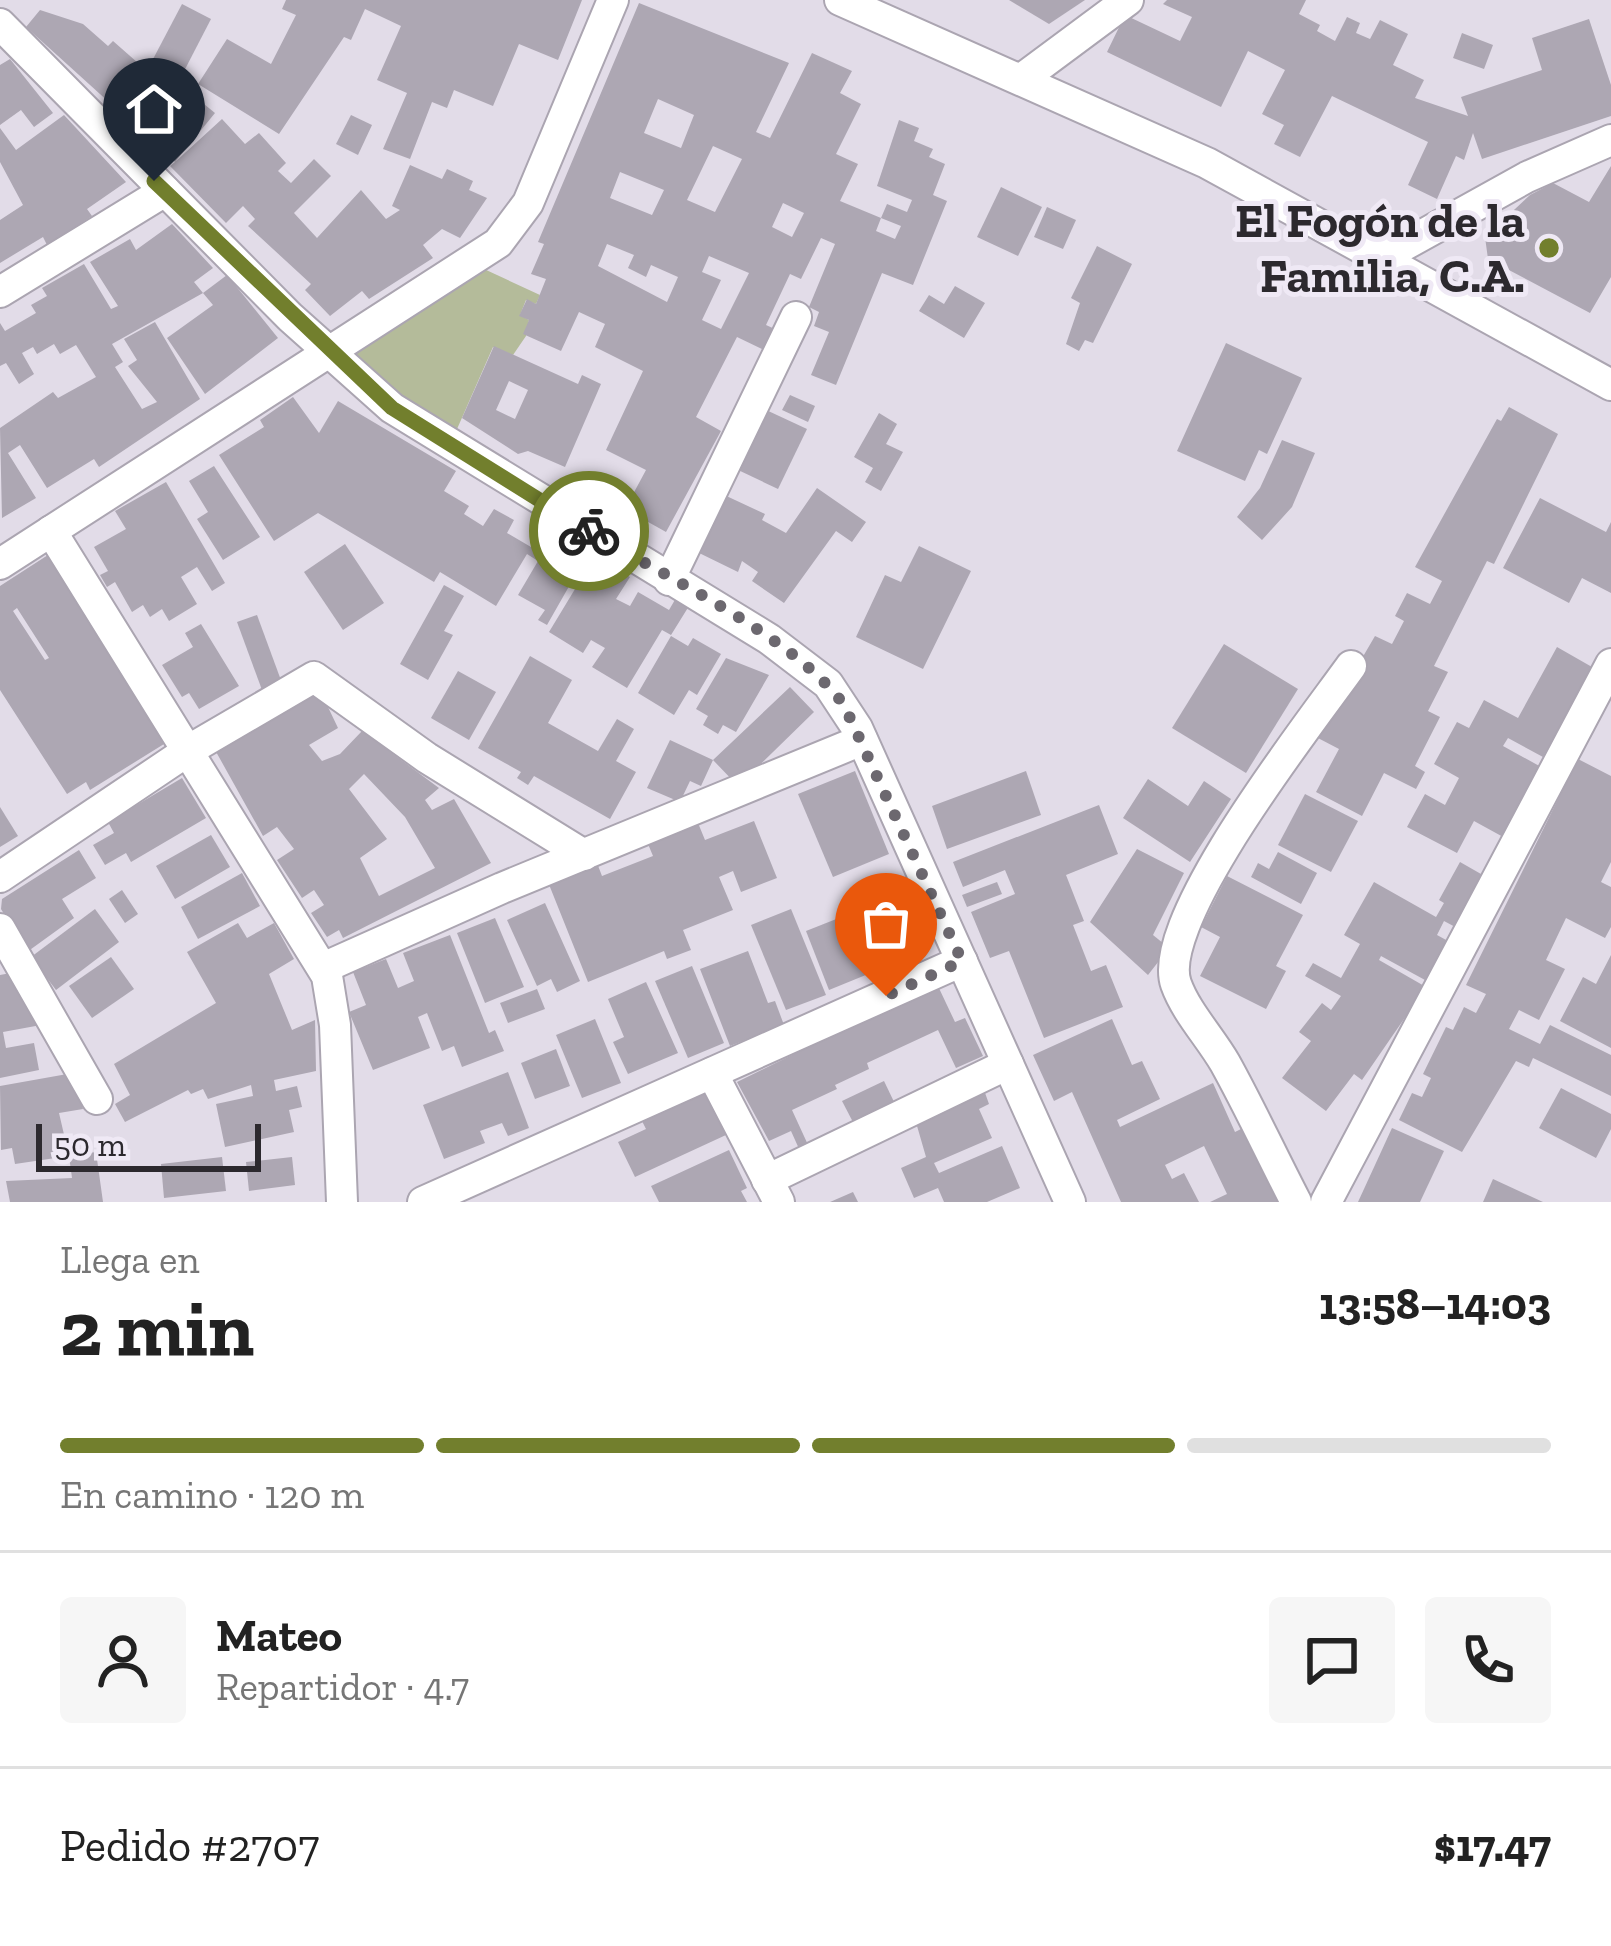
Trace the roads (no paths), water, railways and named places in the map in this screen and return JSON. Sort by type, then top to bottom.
[{"type":"street","points":[[0,564],[471,263],[514,226],[548,158],[613,0]]},
{"type":"street","points":[[841,0],[1207,163],[1611,385]]},
{"type":"street","points":[[1023,78],[1128,0]]},
{"type":"street","points":[[4,34],[329,353],[392,408],[804,663],[828,684],[862,740],[1070,1202]]},
{"type":"street","points":[[1381,258],[1527,176],[1611,140]]},
{"type":"street","points":[[0,292],[165,191]]},
{"type":"street","points":[[669,580],[796,317]]},
{"type":"street","points":[[51,531],[323,968],[335,1025],[342,1202]]},
{"type":"street","points":[[1326,1202],[1611,664]]},
{"type":"street","points":[[1296,1202],[1226,1065],[1175,982],[1174,970],[1177,946],[1209,875],[1351,666]]},
{"type":"street","points":[[0,877],[189,750],[319,677],[427,758],[584,856]]},
{"type":"street","points":[[323,968],[862,740]]},
{"type":"street","points":[[0,929],[97,1099]]},
{"type":"street","points":[[423,1202],[962,961]]},
{"type":"street","points":[[712,1073],[773,1191],[1008,1064]]},
{"type":"place","name":"El Fogón de la Familia, C.A.","points":[[1549,248]]}]
